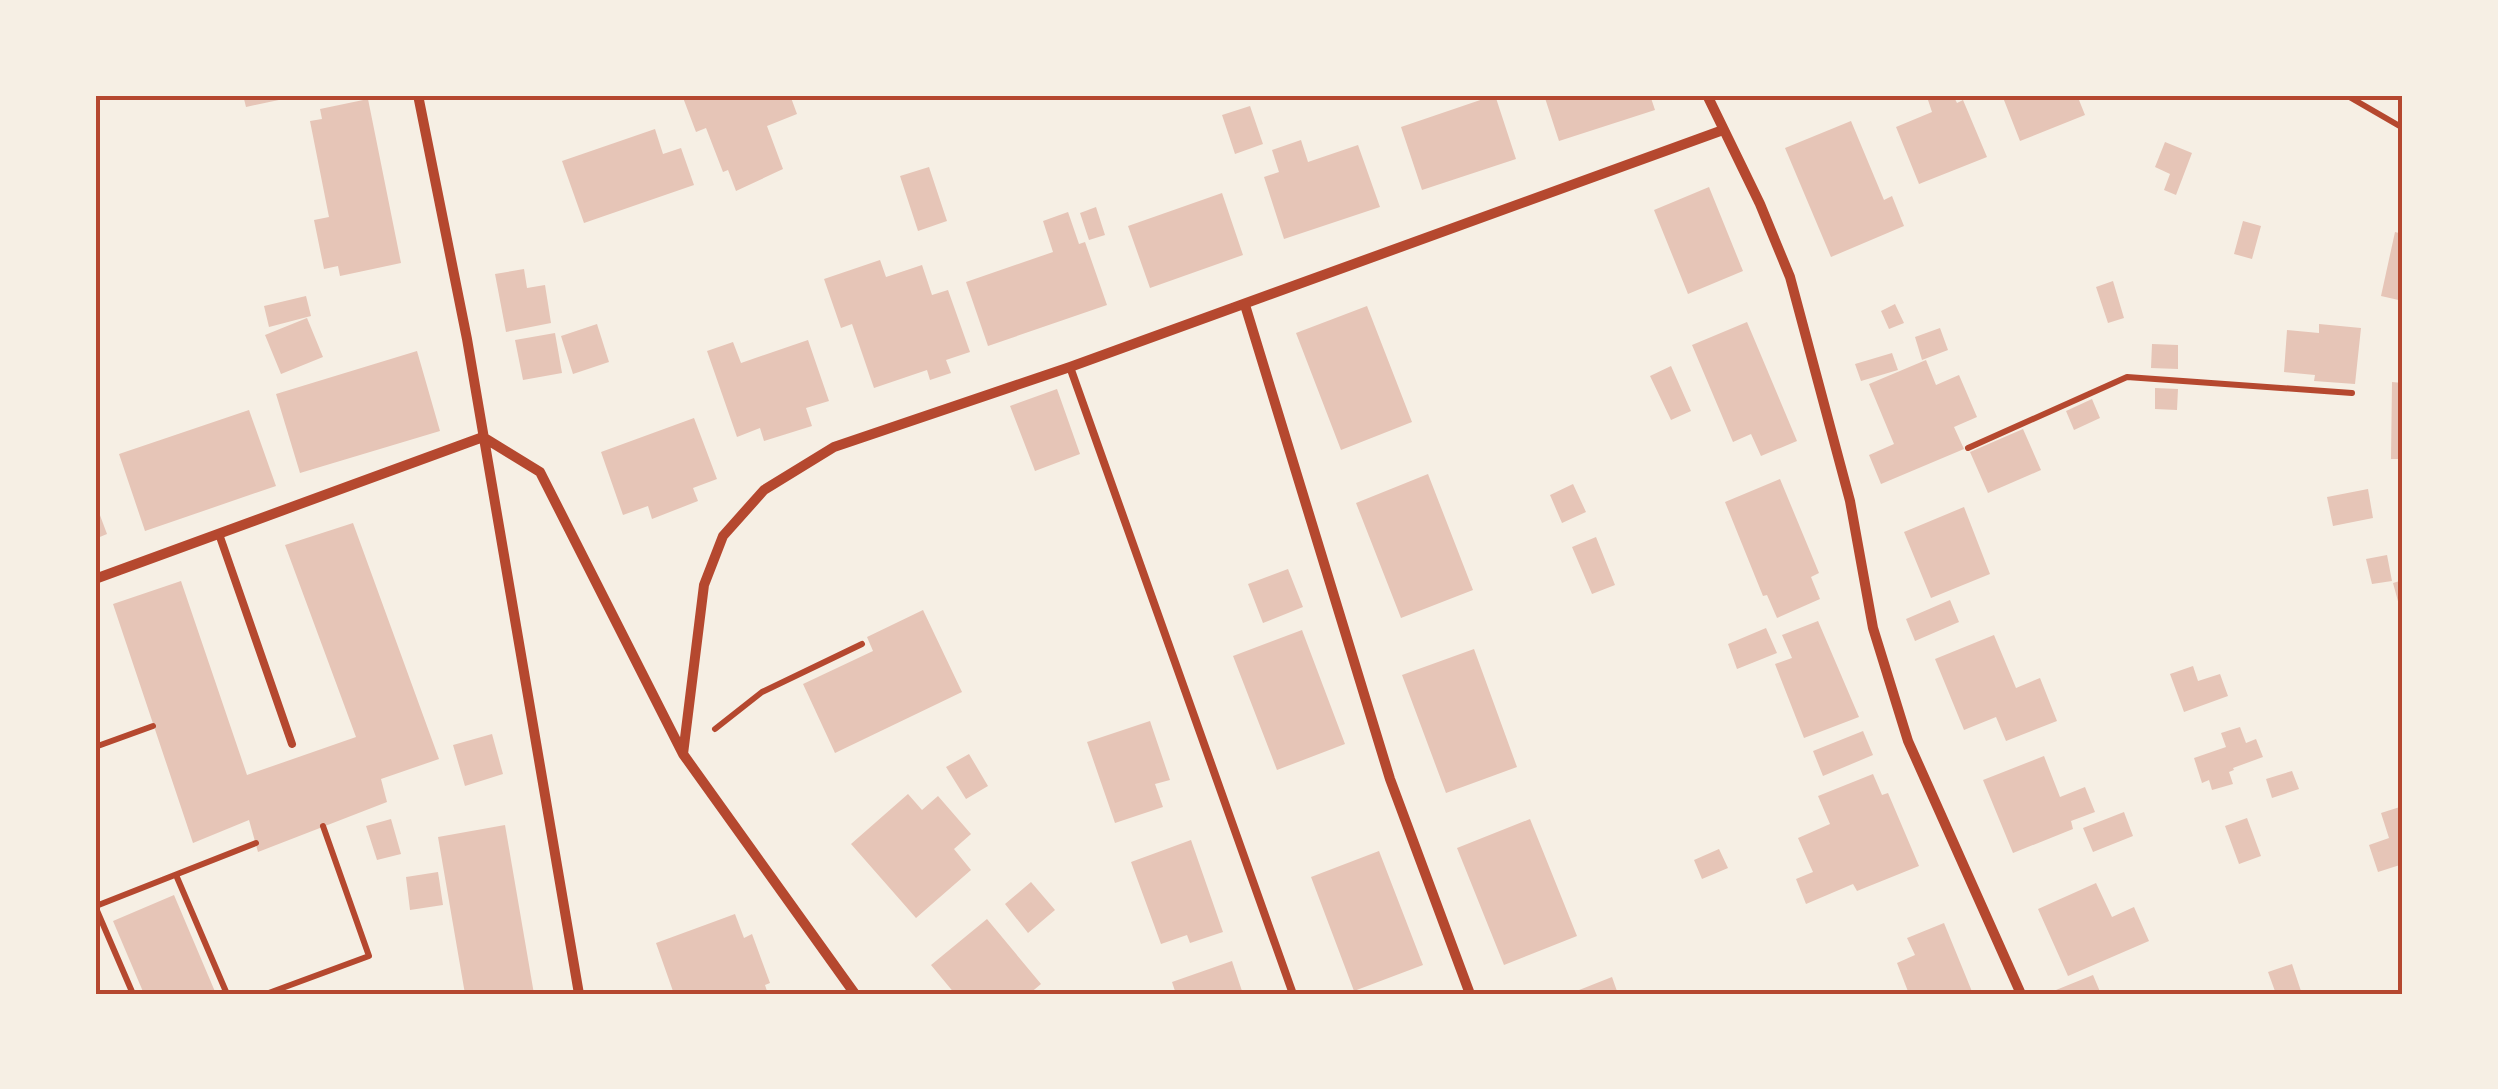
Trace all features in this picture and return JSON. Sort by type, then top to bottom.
[{"type":"street","points":[[418,95],[579,994]]},
{"type":"street","points":[[1708,95],[1790,277],[1850,501],[1873,628],[1908,741],[2021,994]]},
{"type":"street","points":[[683,754],[704,585],[723,536],[764,490],[834,447],[1245,305],[1723,130]]},
{"type":"street","points":[[1245,305],[1390,779],[1470,994]]},
{"type":"street","points":[[95,580],[482,437]]},
{"type":"street","points":[[482,437],[540,472],[683,754],[855,994]]},
{"type":"lane","points":[[1070,367],[1293,994]]},
{"type":"lane","points":[[219,534],[292,744]]},
{"type":"path","points":[[2346,95],[2403,128]]},
{"type":"path","points":[[1968,448],[2128,376],[2352,393]]},
{"type":"path","points":[[683,754],[762,692],[862,644]]},
{"type":"path","points":[[95,747],[154,726]]},
{"type":"path","points":[[266,994],[369,956],[323,826]]},
{"type":"path","points":[[133,994],[95,905],[256,844]]},
{"type":"path","points":[[176,874],[227,994]]},
{"type":"building","points":[[243,95],[293,95],[293,97],[246,107]]},
{"type":"building","points":[[682,95],[790,95],[797,114],[767,126],[783,169],[736,191],[728,170],[723,172],[706,128],[696,132]]},
{"type":"building","points":[[1495,95],[1516,159],[1422,190],[1401,127]]},
{"type":"building","points":[[1544,95],[1650,95],[1655,110],[1559,141]]},
{"type":"building","points":[[1953,95],[1957,103],[1963,100],[1987,157],[1919,184],[1896,127],[1932,112],[1927,97]]},
{"type":"building","points":[[2002,95],[2077,95],[2085,115],[2020,141]]},
{"type":"building","points":[[368,99],[401,263],[340,276],[338,266],[324,269],[314,220],[329,217],[310,121],[322,119],[320,109]]},
{"type":"building","points":[[1250,106],[1263,144],[1235,154],[1222,115]]},
{"type":"building","points":[[1851,121],[1884,200],[1892,196],[1904,226],[1831,257],[1785,148]]},
{"type":"building","points":[[655,129],[663,154],[681,148],[694,185],[584,223],[562,161]]},
{"type":"building","points":[[1301,140],[1308,162],[1358,145],[1380,207],[1284,239],[1264,177],[1279,172],[1272,150]]},
{"type":"building","points":[[2165,142],[2192,153],[2176,195],[2164,190],[2170,174],[2155,167]]},
{"type":"building","points":[[929,167],[947,221],[918,231],[900,176]]},
{"type":"building","points":[[1709,187],[1743,271],[1688,294],[1654,210]]},
{"type":"building","points":[[1222,193],[1243,255],[1150,288],[1128,226]]},
{"type":"building","points":[[1096,207],[1105,235],[1089,240],[1080,213]]},
{"type":"building","points":[[1068,212],[1079,244],[1085,242],[1107,305],[988,346],[966,282],[1053,252],[1043,221]]},
{"type":"building","points":[[2243,221],[2261,226],[2252,259],[2234,254]]},
{"type":"building","points":[[2395,232],[2403,234],[2403,301],[2381,296]]},
{"type":"building","points":[[880,260],[886,277],[922,265],[932,295],[948,290],[970,352],[946,360],[951,373],[930,380],[927,370],[874,388],[852,324],[841,328],[824,279]]},
{"type":"building","points":[[524,269],[527,288],[545,285],[551,323],[506,332],[495,274]]},
{"type":"building","points":[[2113,281],[2124,318],[2108,323],[2096,287]]},
{"type":"building","points":[[306,296],[311,316],[269,327],[264,306]]},
{"type":"building","points":[[1895,304],[1904,323],[1889,329],[1881,311]]},
{"type":"building","points":[[1367,306],[1412,422],[1341,450],[1296,333]]},
{"type":"building","points":[[307,318],[323,357],[281,374],[265,335]]},
{"type":"building","points":[[1747,322],[1797,441],[1761,456],[1751,434],[1733,442],[1692,345]]},
{"type":"building","points":[[597,324],[609,362],[573,374],[561,336]]},
{"type":"building","points":[[2319,324],[2361,328],[2355,384],[2314,381],[2315,375],[2284,372],[2287,330],[2319,333]]},
{"type":"building","points":[[1940,328],[1948,350],[1922,360],[1915,337]]},
{"type":"building","points":[[555,333],[562,373],[523,380],[515,340]]},
{"type":"building","points":[[808,340],[829,401],[806,408],[812,426],[764,441],[760,428],[737,437],[707,351],[733,342],[741,363]]},
{"type":"building","points":[[2152,344],[2178,345],[2178,369],[2151,368]]},
{"type":"building","points":[[417,351],[440,431],[300,473],[276,394]]},
{"type":"building","points":[[1892,353],[1898,370],[1861,381],[1855,364]]},
{"type":"building","points":[[1926,360],[1936,385],[1959,375],[1977,417],[1954,427],[1964,449],[1881,484],[1869,455],[1894,444],[1869,384]]},
{"type":"building","points":[[1671,366],[1691,411],[1671,420],[1650,376]]},
{"type":"building","points":[[2392,382],[2403,383],[2403,479],[2398,479],[2398,459],[2391,459]]},
{"type":"building","points":[[2155,388],[2178,389],[2177,410],[2155,409]]},
{"type":"building","points":[[1057,389],[1080,454],[1035,471],[1010,406]]},
{"type":"building","points":[[2092,399],[2100,418],[2074,430],[2066,411]]},
{"type":"building","points":[[249,410],[276,486],[145,531],[119,454]]},
{"type":"building","points":[[694,418],[717,479],[693,488],[698,501],[652,519],[648,506],[623,515],[601,452]]},
{"type":"building","points":[[2023,429],[2041,470],[1988,493],[1970,452]]},
{"type":"building","points":[[1428,474],[1473,590],[1401,618],[1356,503]]},
{"type":"building","points":[[1780,479],[1819,573],[1811,577],[1820,599],[1777,618],[1767,595],[1763,596],[1725,502]]},
{"type":"building","points":[[1573,484],[1586,512],[1562,523],[1550,495]]},
{"type":"building","points":[[2368,489],[2373,518],[2333,526],[2327,497]]},
{"type":"building","points":[[95,502],[107,534],[95,539]]},
{"type":"building","points":[[1964,507],[1990,574],[1931,598],[1904,532]]},
{"type":"building","points":[[353,523],[439,759],[381,779],[387,802],[258,852],[249,820],[193,843],[113,604],[181,581],[247,775],[356,737],[285,545]]},
{"type":"building","points":[[1596,537],[1615,585],[1592,594],[1572,547]]},
{"type":"building","points":[[2387,555],[2392,581],[2372,584],[2366,559]]},
{"type":"building","points":[[1288,569],[1303,607],[1263,623],[1248,584]]},
{"type":"building","points":[[2403,580],[2403,616],[2402,616],[2393,583]]},
{"type":"building","points":[[1950,600],[1959,622],[1915,641],[1906,619]]},
{"type":"building","points":[[923,610],[962,692],[835,753],[803,684],[873,651],[867,637]]},
{"type":"building","points":[[1818,621],[1859,717],[1804,738],[1775,664],[1792,658],[1782,635]]},
{"type":"building","points":[[1766,628],[1777,653],[1737,669],[1728,644]]},
{"type":"building","points":[[1302,630],[1345,744],[1277,770],[1233,656]]},
{"type":"building","points":[[1994,635],[2016,688],[2040,678],[2057,721],[2006,741],[1996,717],[1964,730],[1935,659]]},
{"type":"building","points":[[1474,649],[1517,767],[1446,793],[1402,675]]},
{"type":"building","points":[[2193,666],[2198,681],[2220,674],[2228,696],[2184,712],[2170,674]]},
{"type":"building","points":[[1150,721],[1170,780],[1155,784],[1163,807],[1115,823],[1087,742]]},
{"type":"building","points":[[2240,727],[2246,743],[2256,739],[2263,757],[2233,768],[2229,772],[2233,784],[2212,790],[2209,780],[2202,783],[2194,758],[2226,747],[2221,733]]},
{"type":"building","points":[[1863,731],[1873,755],[1823,776],[1813,751]]},
{"type":"building","points":[[492,734],[503,774],[465,786],[453,745]]},
{"type":"building","points":[[969,754],[988,786],[966,799],[946,767]]},
{"type":"building","points":[[2044,756],[2060,797],[2085,787],[2095,812],[2071,821],[2073,829],[2013,853],[1983,780]]},
{"type":"building","points":[[2292,771],[2299,789],[2272,798],[2266,779]]},
{"type":"building","points":[[1873,774],[1882,795],[1888,793],[1919,866],[1857,891],[1853,884],[1806,904],[1796,879],[1813,872],[1798,838],[1830,824],[1818,796]]},
{"type":"building","points":[[908,794],[922,810],[938,796],[971,834],[954,849],[971,870],[916,918],[851,844]]},
{"type":"building","points":[[2403,806],[2403,864],[2378,872],[2369,845],[2389,838],[2381,813]]},
{"type":"building","points":[[2124,812],[2133,836],[2093,852],[2083,828]]},
{"type":"building","points":[[2247,818],[2261,856],[2239,864],[2225,826]]},
{"type":"building","points":[[391,819],[401,854],[377,860],[366,826]]},
{"type":"building","points":[[1530,819],[1577,936],[1504,965],[1457,848]]},
{"type":"building","points":[[505,825],[534,994],[465,994],[438,837]]},
{"type":"building","points":[[1191,840],[1223,932],[1190,943],[1187,935],[1161,944],[1131,862]]},
{"type":"building","points":[[1719,849],[1728,868],[1702,879],[1694,860]]},
{"type":"building","points":[[1379,851],[1423,965],[1354,991],[1311,877]]},
{"type":"building","points":[[438,872],[443,905],[410,910],[406,877]]},
{"type":"building","points":[[1031,882],[1055,910],[1028,933],[1005,904]]},
{"type":"building","points":[[2096,883],[2112,917],[2134,907],[2149,941],[2068,976],[2038,909]]},
{"type":"building","points":[[174,895],[216,994],[144,994],[113,921]]},
{"type":"building","points":[[735,914],[744,938],[752,934],[770,983],[765,985],[768,994],[674,994],[656,943]]},
{"type":"building","points":[[987,919],[1041,984],[1029,994],[955,994],[931,965]]},
{"type":"building","points":[[1944,923],[1973,994],[1909,994],[1897,963],[1915,955],[1907,938]]},
{"type":"building","points":[[1232,961],[1243,994],[1176,994],[1172,982]]},
{"type":"building","points":[[2292,964],[2302,994],[2276,994],[2268,972]]},
{"type":"building","points":[[2093,975],[2101,994],[2058,994],[2056,990]]},
{"type":"building","points":[[1612,977],[1618,994],[1569,994]]}]
